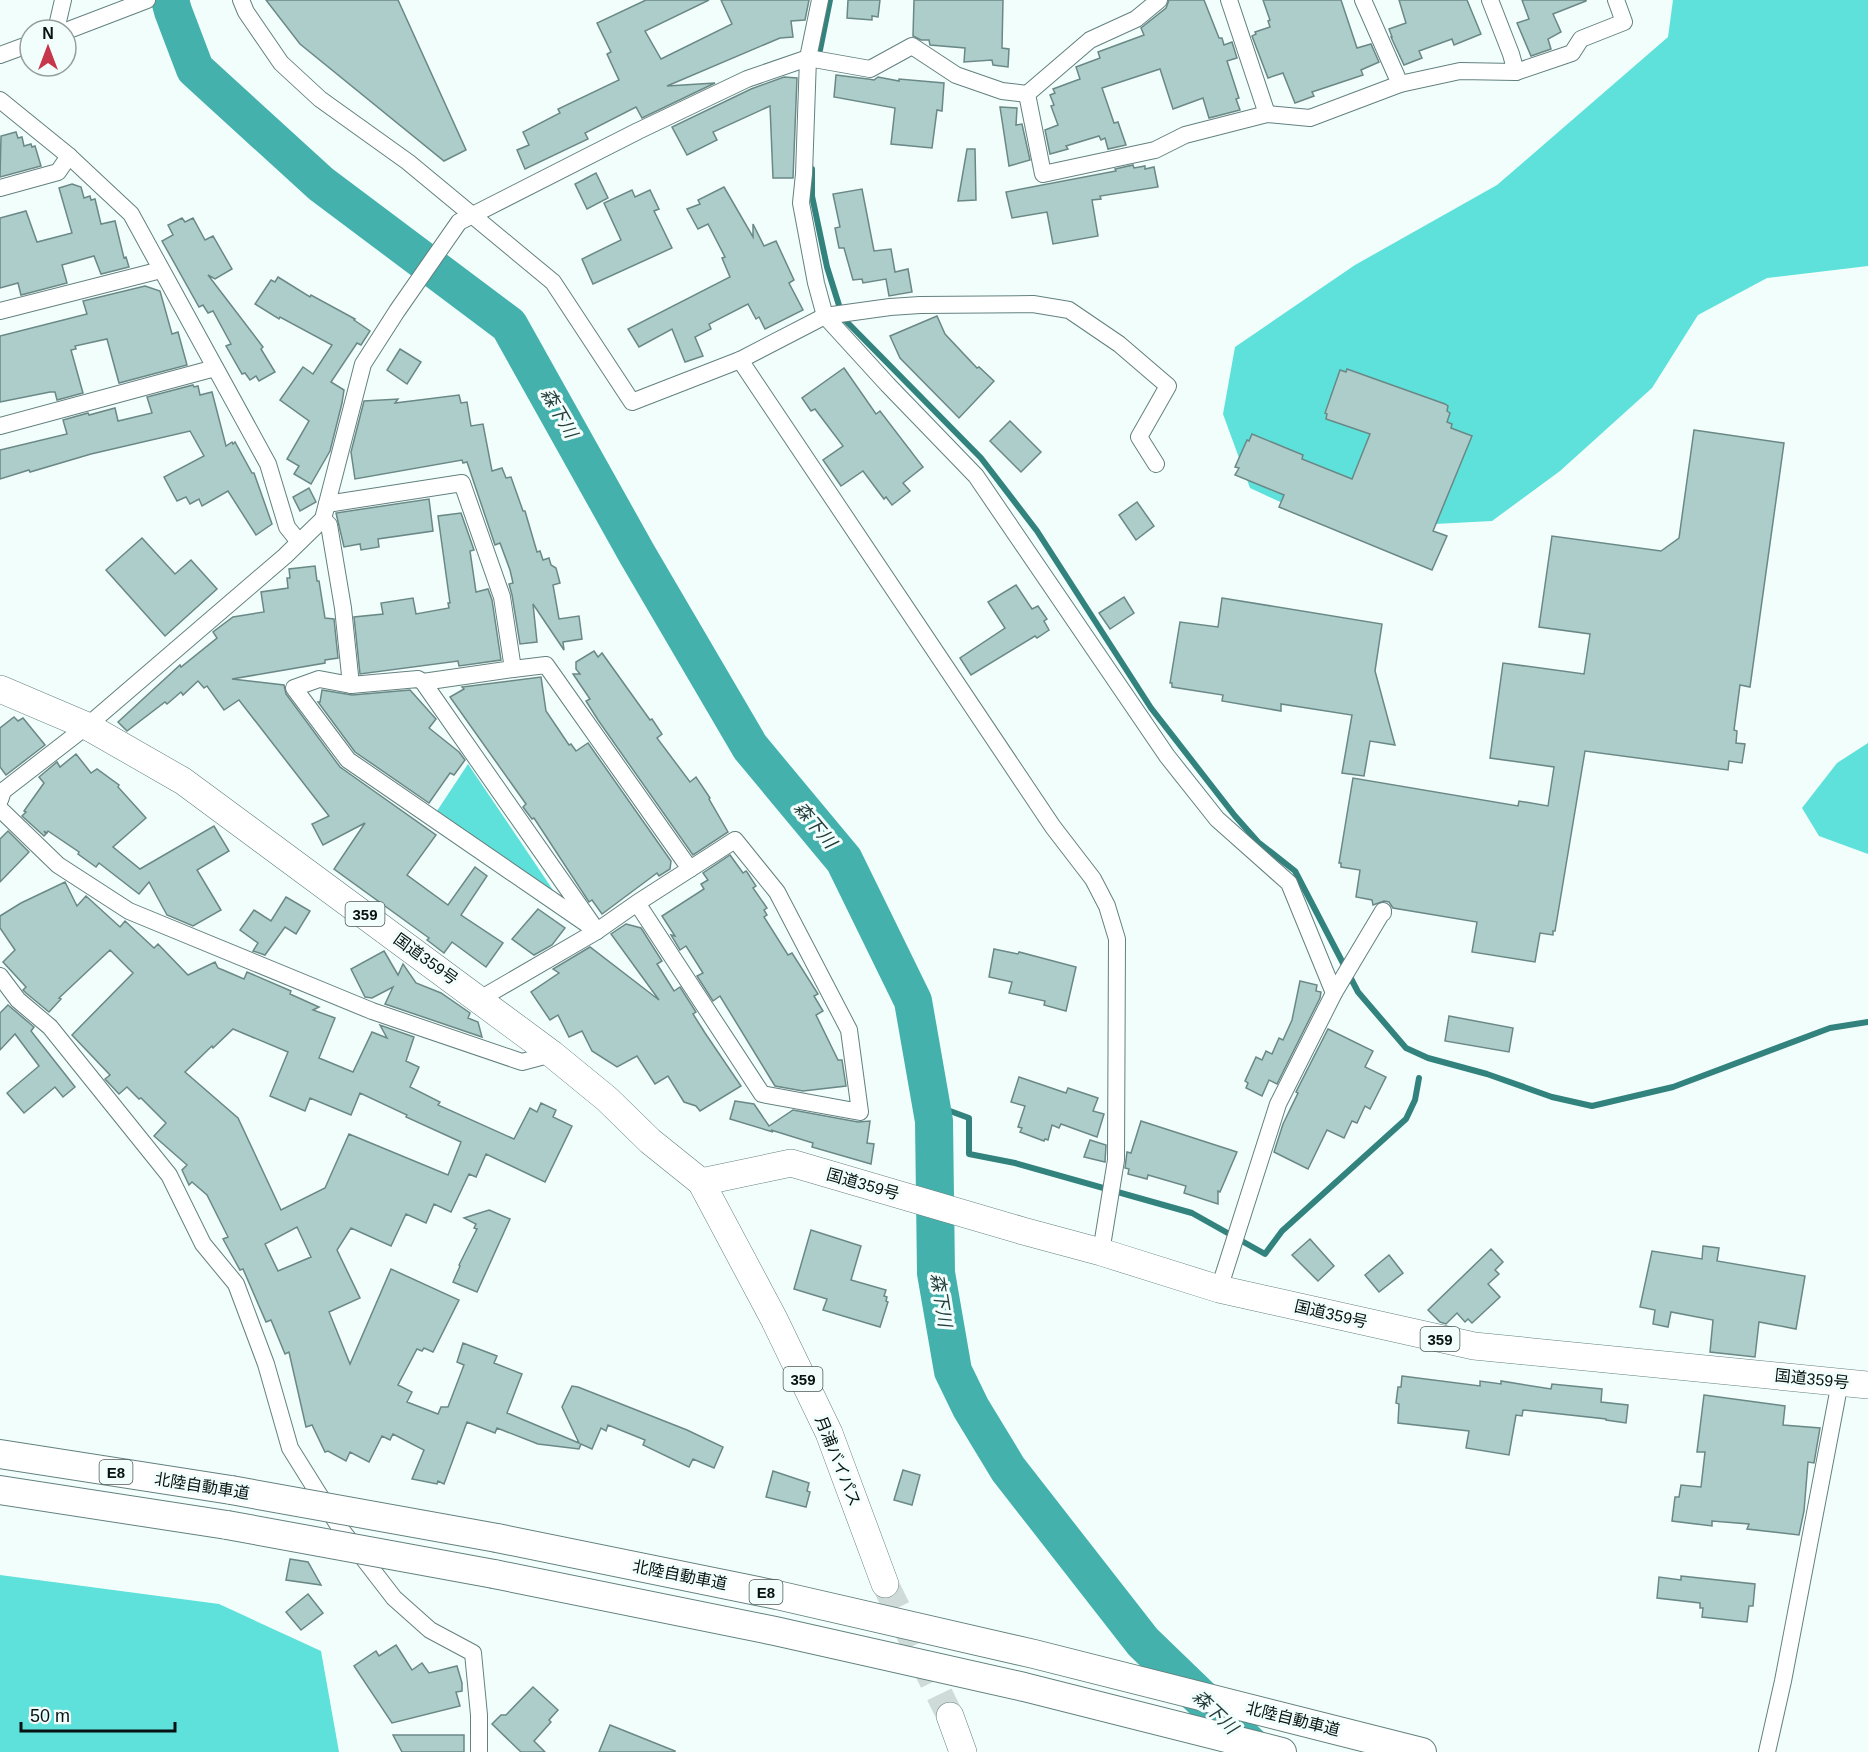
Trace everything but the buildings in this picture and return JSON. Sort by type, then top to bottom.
[{"type":"highway","name":"国道359号","points":[[0,689],[87,726],[183,780],[552,1054],[607,1099],[650,1141],[701,1182],[791,1163],[1023,1232],[1101,1252],[1219,1289],[1474,1346],[1868,1385]]},
{"type":"highway","name":"月浦バイパス","points":[[701,1182],[774,1319],[829,1433],[885,1584]]},
{"type":"highway","name":"北陸自動車道","points":[[0,1454],[231,1490],[497,1538],[777,1595],[1034,1654],[1417,1750]]},
{"type":"highway","name":"E8","points":[[0,1490],[227,1525],[494,1574],[775,1631],[1024,1686],[1282,1752]]},
{"type":"highway","points":[[950,1716],[963,1752]]},
{"type":"street","points":[[59,18],[63,0]]},
{"type":"street","points":[[78,26],[147,0]]},
{"type":"street","points":[[241,0],[246,12],[281,63],[320,99],[408,162],[467,218],[553,282],[632,402],[740,360],[836,314],[890,307],[1033,304],[1069,310],[1119,344],[1168,386],[1139,437],[1156,464]]},
{"type":"street","points":[[820,0],[808,58],[801,203],[816,283],[888,385],[976,476],[1167,756],[1217,819],[1289,883],[1338,987]]},
{"type":"street","points":[[0,800],[3,791],[87,726],[299,542],[325,511],[363,364],[397,311],[467,218],[638,131],[747,79],[808,58],[870,69],[912,46],[956,75],[1002,91],[1028,94],[1090,40],[1136,19],[1158,0]]},
{"type":"street","points":[[1229,0],[1267,114]]},
{"type":"street","points":[[1363,0],[1400,84]]},
{"type":"street","points":[[1490,0],[1511,54],[1515,72]]},
{"type":"street","points":[[1028,94],[1044,174],[1155,150],[1185,135],[1267,114],[1310,118],[1400,84],[1460,71],[1515,72],[1572,52],[1581,39],[1624,22],[1616,0]]},
{"type":"street","points":[[0,56],[18,49]]},
{"type":"street","points":[[0,100],[69,156],[131,214],[268,464],[287,527],[299,542]]},
{"type":"street","points":[[0,188],[58,172],[69,156]]},
{"type":"street","points":[[0,311],[161,270]]},
{"type":"street","points":[[740,360],[1053,827],[1094,879],[1107,906],[1117,939],[1116,1160],[1101,1252]]},
{"type":"street","points":[[0,426],[215,368]]},
{"type":"street","points":[[325,511],[462,483],[502,597],[513,669]]},
{"type":"street","points":[[325,511],[343,608],[351,685]]},
{"type":"street","points":[[423,682],[546,665],[690,869]]},
{"type":"street","points":[[319,679],[351,685],[418,679],[423,682],[597,931],[348,760],[294,688],[319,679]]},
{"type":"street","points":[[0,809],[58,865],[129,911],[372,1011],[522,1062],[552,1054]]},
{"type":"street","points":[[480,999],[597,931],[638,903],[735,840],[777,892],[849,1030],[860,1112],[762,1094],[638,903]]},
{"type":"street","points":[[1219,1289],[1278,1104],[1338,987],[1383,911],[1383,913]]},
{"type":"street","points":[[0,976],[18,1000],[50,1027],[169,1175],[203,1244],[236,1284],[266,1364],[290,1448],[340,1528],[394,1598],[430,1630],[473,1653],[479,1715],[479,1752]]},
{"type":"street","points":[[1767,1752],[1783,1681],[1840,1382]]},
{"type":"shaded area","points":[[1673,0],[1868,0],[1868,266],[1767,278],[1698,315],[1652,388],[1560,471],[1492,521],[1339,529],[1250,488],[1223,414],[1235,347],[1355,265],[1497,185],[1668,37]]},
{"type":"shaded area","points":[[1868,743],[1868,854],[1819,836],[1802,808],[1837,763]]},
{"type":"shaded area","points":[[468,764],[557,896],[437,811]]},
{"type":"shaded area","points":[[0,1575],[219,1604],[321,1651],[339,1752],[0,1752]]},
{"type":"waterway","name":"森下川","points":[[170,0],[195,69],[321,184],[509,325],[637,554],[750,747],[844,860],[913,1001],[934,1121],[936,1273],[953,1371],[971,1408],[1008,1469],[1143,1642],[1257,1752]]},
{"type":"waterway","points":[[820,50],[830,0]]},
{"type":"waterway","points":[[812,169],[812,196],[827,267],[843,318],[981,458],[1037,531],[1151,708],[1235,816],[1258,842],[1295,871],[1358,992],[1406,1048],[1428,1058],[1487,1074],[1552,1097],[1592,1106],[1673,1087],[1830,1028],[1868,1022]]},
{"type":"waterway","points":[[931,1104],[969,1118],[969,1154],[1015,1163],[1192,1213],[1265,1254],[1282,1231],[1406,1119],[1415,1100],[1419,1078]]},
{"type":"tunnel","points":[[885,1584],[950,1716]]}]
